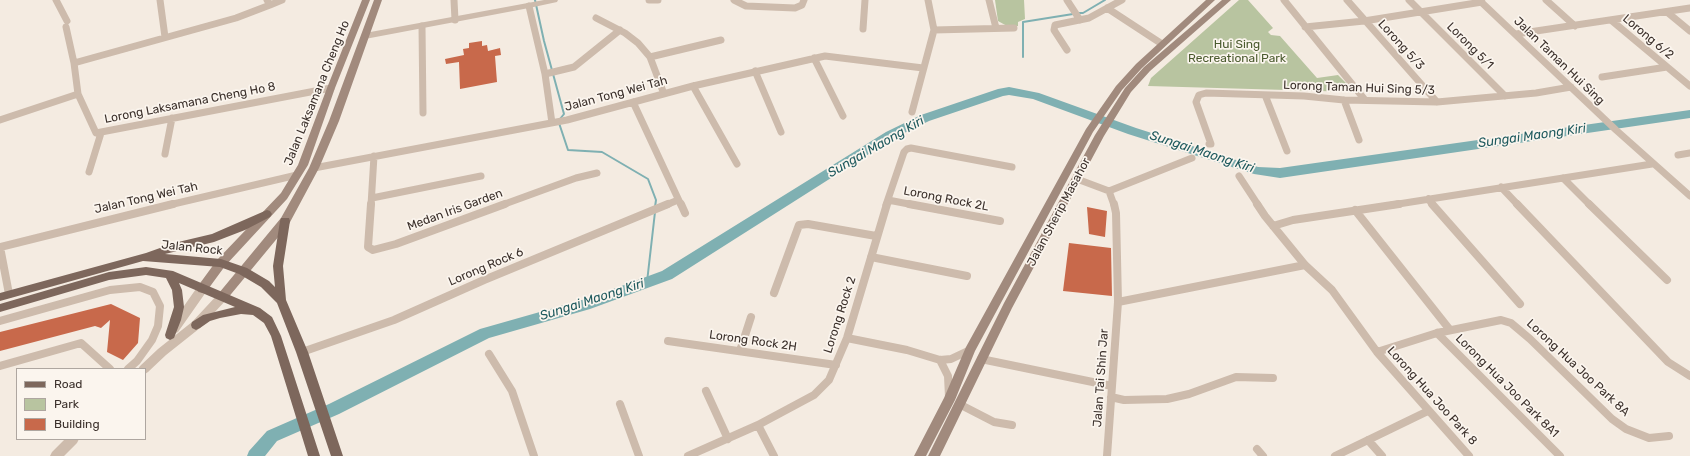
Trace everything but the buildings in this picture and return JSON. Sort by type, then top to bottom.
[{"type":"main road","name":"Jalan Laksamana Cheng Ho","points":[[202,289],[221,263],[284,196],[303,165],[331,88],[366,0]]},
{"type":"main road","name":"Jalan Laksamana Cheng Ho","points":[[223,296],[285,221],[314,168],[334,121],[378,0]]},
{"type":"main road","name":"Jalan Sherip Masahor","points":[[934,456],[954,402],[970,350],[1089,130],[1105,106],[1124,82],[1162,44],[1210,0]]},
{"type":"main road","name":"Jalan Sherip Masahor","points":[[920,456],[981,359],[1100,135],[1128,90],[1147,69],[1227,0]]},
{"type":"main road","points":[[335,78],[343,69],[357,38],[365,36]]},
{"type":"main road","points":[[143,257],[174,247],[214,238],[267,214]]},
{"type":"main road","points":[[281,300],[278,266],[285,221]]},
{"type":"main road","name":"Jalan Rock","points":[[4,296],[143,257],[221,263],[243,271],[265,284],[281,300],[302,352],[337,456]]},
{"type":"main road","points":[[0,308],[109,276],[146,271],[169,274],[256,311],[268,320],[276,336],[314,456]]},
{"type":"main road","points":[[169,274],[177,290],[179,307],[170,335]]},
{"type":"main road","points":[[196,325],[207,318],[220,314],[241,310],[256,311]]},
{"type":"street","name":"Lorong Laksamana Cheng Ho 8","points":[[56,0],[66,24],[74,63],[78,94],[96,133],[331,88]]},
{"type":"street","points":[[162,0],[165,37]]},
{"type":"street","points":[[74,63],[236,18],[268,2],[282,0]]},
{"type":"street","points":[[454,0],[455,20]]},
{"type":"street","points":[[650,0],[658,0]]},
{"type":"street","points":[[734,0],[746,6],[795,8],[802,5],[804,0]]},
{"type":"street","points":[[863,30],[864,0]]},
{"type":"street","points":[[912,112],[934,30],[928,0]]},
{"type":"street","points":[[989,0],[996,28]]},
{"type":"street","points":[[1067,0],[1079,19]]},
{"type":"street","points":[[1067,50],[1054,30],[1054,27],[1060,23],[1094,16],[1122,0]]},
{"type":"street","points":[[1284,0],[1365,100]]},
{"type":"street","name":"Lorong 5/3","points":[[1347,0],[1437,102]]},
{"type":"street","name":"Lorong 5/1","points":[[1409,0],[1505,96]]},
{"type":"street","points":[[1546,0],[1575,26]]},
{"type":"street","points":[[365,36],[531,6],[551,1]]},
{"type":"street","points":[[1305,27],[1364,21],[1480,1]]},
{"type":"street","name":"Jalan Taman Hui Sing","points":[[1480,1],[1652,164],[1690,196]]},
{"type":"street","points":[[531,6],[548,73],[554,122]]},
{"type":"street","points":[[1107,8],[1162,44]]},
{"type":"street","points":[[1516,34],[1690,8]]},
{"type":"street","points":[[1667,12],[1690,31]]},
{"type":"street","points":[[596,18],[620,30],[638,43],[650,57],[664,94]]},
{"type":"street","name":"Lorong 6/2","points":[[1611,20],[1690,86]]},
{"type":"street","points":[[422,26],[423,112]]},
{"type":"street","points":[[934,30],[1014,28]]},
{"type":"street","points":[[548,73],[574,67],[620,30]]},
{"type":"street","points":[[650,57],[721,40]]},
{"type":"street","name":"Jalan Tong Wei Tah","points":[[314,168],[567,120],[693,86],[814,58],[832,56],[923,68]]},
{"type":"street","points":[[814,58],[843,116]]},
{"type":"street","points":[[1602,77],[1667,67]]},
{"type":"street","points":[[755,71],[781,132]]},
{"type":"street","points":[[693,86],[737,164]]},
{"type":"street","name":"Lorong Taman Hui Sing 5/3","points":[[1209,144],[1210,142],[1196,102],[1199,95],[1206,93],[1344,100],[1437,102],[1505,96],[1571,87]]},
{"type":"street","points":[[0,120],[78,94]]},
{"type":"street","points":[[1265,95],[1287,152]]},
{"type":"street","points":[[1344,100],[1359,140]]},
{"type":"street","points":[[632,102],[685,213]]},
{"type":"street","points":[[166,154],[172,118]]},
{"type":"street","points":[[89,172],[101,133]]},
{"type":"street","name":"Lorong Rock 2","points":[[688,456],[758,426],[814,395],[829,380],[847,338],[876,236],[904,152],[907,149],[911,148],[1012,167]]},
{"type":"street","points":[[1678,155],[1690,153]]},
{"type":"street","name":"Medan Iris Garden","points":[[374,156],[368,247],[373,250],[396,244],[576,178],[598,173]]},
{"type":"street","points":[[1077,179],[1109,191],[1192,158]]},
{"type":"street","points":[[1273,226],[1293,220],[1652,164]]},
{"type":"street","name":"Jalan Tong Wei Tah","points":[[0,247],[84,225],[297,175]]},
{"type":"street","name":"Medan Iris Garden","points":[[372,198],[481,176]]},
{"type":"street","name":"Lorong Hua Joo Park 8","points":[[1239,176],[1273,226],[1304,265],[1332,290],[1377,352],[1428,412],[1469,456]]},
{"type":"street","points":[[1563,178],[1667,280]]},
{"type":"street","points":[[1501,187],[1647,341],[1668,362],[1690,376]]},
{"type":"street","name":"Jalan Tai Shin Jar","points":[[1107,456],[1118,302],[1116,213],[1113,199],[1109,191]]},
{"type":"street","points":[[1428,199],[1520,304]]},
{"type":"street","name":"Lorong Rock 6","points":[[302,352],[394,320],[491,277],[678,200]]},
{"type":"street","name":"Lorong Rock 2L","points":[[888,200],[1000,221]]},
{"type":"street","points":[[1355,210],[1450,330]]},
{"type":"street","points":[[774,292],[800,225],[808,224],[876,236]]},
{"type":"street","points":[[0,247],[4,296]]},
{"type":"street","points":[[871,257],[967,276]]},
{"type":"street","points":[[1118,302],[1304,265]]},
{"type":"street","points":[[0,321],[110,290],[140,287],[153,292],[160,306],[158,326],[152,340],[137,361],[129,368]]},
{"type":"street","points":[[162,352],[170,335],[202,289]]},
{"type":"street","points":[[145,368],[162,352],[196,325],[223,296]]},
{"type":"street","points":[[740,351],[751,317]]},
{"type":"street","name":"Lorong Hua Joo Park 8A","points":[[1377,352],[1437,333],[1501,320],[1511,323],[1530,339],[1612,419],[1626,429],[1649,438],[1669,436]]},
{"type":"street","name":"Lorong Hua Joo Park 8A1","points":[[1437,333],[1560,456]]},
{"type":"street","points":[[847,338],[907,350],[940,360],[956,357],[970,350]]},
{"type":"street","name":"Lorong Rock 2H","points":[[668,340],[836,365]]},
{"type":"street","points":[[0,366],[81,343],[109,368]]},
{"type":"street","points":[[489,354],[512,391],[534,456]]},
{"type":"street","points":[[981,359],[1112,386]]},
{"type":"street","points":[[940,360],[948,376],[954,402],[994,422],[1012,425]]},
{"type":"street","points":[[1111,397],[1124,400],[1167,399],[1189,394],[1236,377],[1273,378]]},
{"type":"street","points":[[706,391],[728,439]]},
{"type":"street","points":[[620,404],[639,456]]},
{"type":"street","points":[[1335,456],[1428,412]]},
{"type":"street","points":[[758,426],[774,456]]},
{"type":"street","points":[[56,456],[72,440]]},
{"type":"street","points":[[1368,440],[1382,456]]},
{"type":"green space","points":[[995,0],[1024,0],[1025,19],[1018,22],[1018,26],[1007,26],[998,21]]},
{"type":"green space","name":"Hui Sing Recreational Park","points":[[1239,0],[1248,0],[1273,28],[1268,32],[1271,35],[1280,36],[1317,78],[1338,75],[1355,92],[1148,86],[1151,78]]},
{"type":"waterway","points":[[535,0],[544,41],[564,114],[560,119]]},
{"type":"waterway","points":[[1078,13],[1083,13],[1105,0]]},
{"type":"waterway","points":[[1023,57],[1023,22],[1073,14]]},
{"type":"waterway","name":"Sungai Maong Kiri","points":[[255,456],[272,436],[334,409],[485,333],[590,303],[667,275],[890,135],[925,118],[1002,92],[1009,91],[1035,96],[1132,131],[1258,171],[1280,173],[1690,114]]},
{"type":"waterway","points":[[559,123],[568,150],[602,152],[648,179],[656,200],[655,207]]},
{"type":"waterway","points":[[647,282],[655,212]]}]
